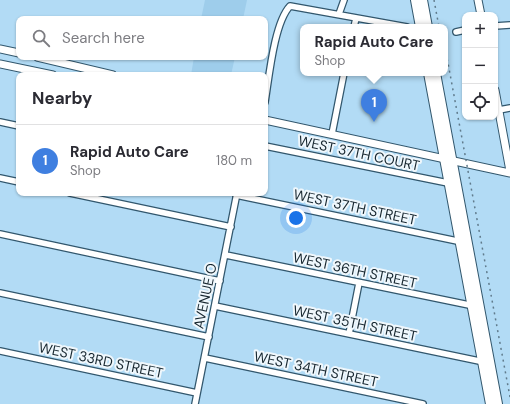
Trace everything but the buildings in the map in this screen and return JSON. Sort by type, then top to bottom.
[{"type":"main road","points":[[415,0],[419,24]]},
{"type":"main road","points":[[423,0],[427,24]]},
{"type":"main road","points":[[429,76],[468,244],[482,361],[490,404]]},
{"type":"main road","points":[[436,76],[448,160],[448,183],[458,241],[490,363],[498,404]]},
{"type":"street","points":[[339,14],[344,0]]},
{"type":"street","points":[[478,0],[480,12]]},
{"type":"street","points":[[268,86],[280,25],[284,12],[290,6],[390,24]]},
{"type":"street","points":[[355,24],[356,18]]},
{"type":"street","points":[[498,26],[510,25]]},
{"type":"street","points":[[456,32],[462,31]]},
{"type":"street","points":[[0,49],[16,52]]},
{"type":"street","points":[[50,60],[100,72]]},
{"type":"street","points":[[0,64],[39,72]]},
{"type":"street","points":[[332,134],[343,76]]},
{"type":"street","points":[[268,121],[510,172],[498,105]]},
{"type":"street","points":[[499,110],[510,108]]},
{"type":"street","points":[[0,122],[16,125]]},
{"type":"street","name":"WEST 37TH COURT","points":[[268,147],[448,183]]},
{"type":"street","points":[[0,178],[16,181]]},
{"type":"street","points":[[84,196],[231,227]]},
{"type":"street","name":"AVENUE O","points":[[195,404],[226,255],[236,196]]},
{"type":"street","name":"WEST 37TH STREET","points":[[245,196],[468,244]]},
{"type":"street","points":[[0,234],[220,281]]},
{"type":"street","name":"WEST 36TH STREET","points":[[226,255],[475,307]]},
{"type":"street","points":[[349,334],[359,283]]},
{"type":"street","points":[[0,293],[209,337]]},
{"type":"street","name":"WEST 35TH STREET","points":[[215,306],[490,363]]},
{"type":"street","name":"WEST 33RD STREET","points":[[0,351],[198,393]]},
{"type":"street","name":"WEST 34TH STREET","points":[[205,358],[423,404]]},
{"type":"shaded area","points":[[205,0],[247,0],[244,16],[202,16]]},
{"type":"shaded area","points":[[194,60],[234,60],[232,72],[192,72]]},
{"type":"railway","points":[[434,0],[438,24]]},
{"type":"railway","points":[[448,63],[510,397]]},
{"type":"place","name":"Rapid Auto Care","points":[[374,122]]}]
